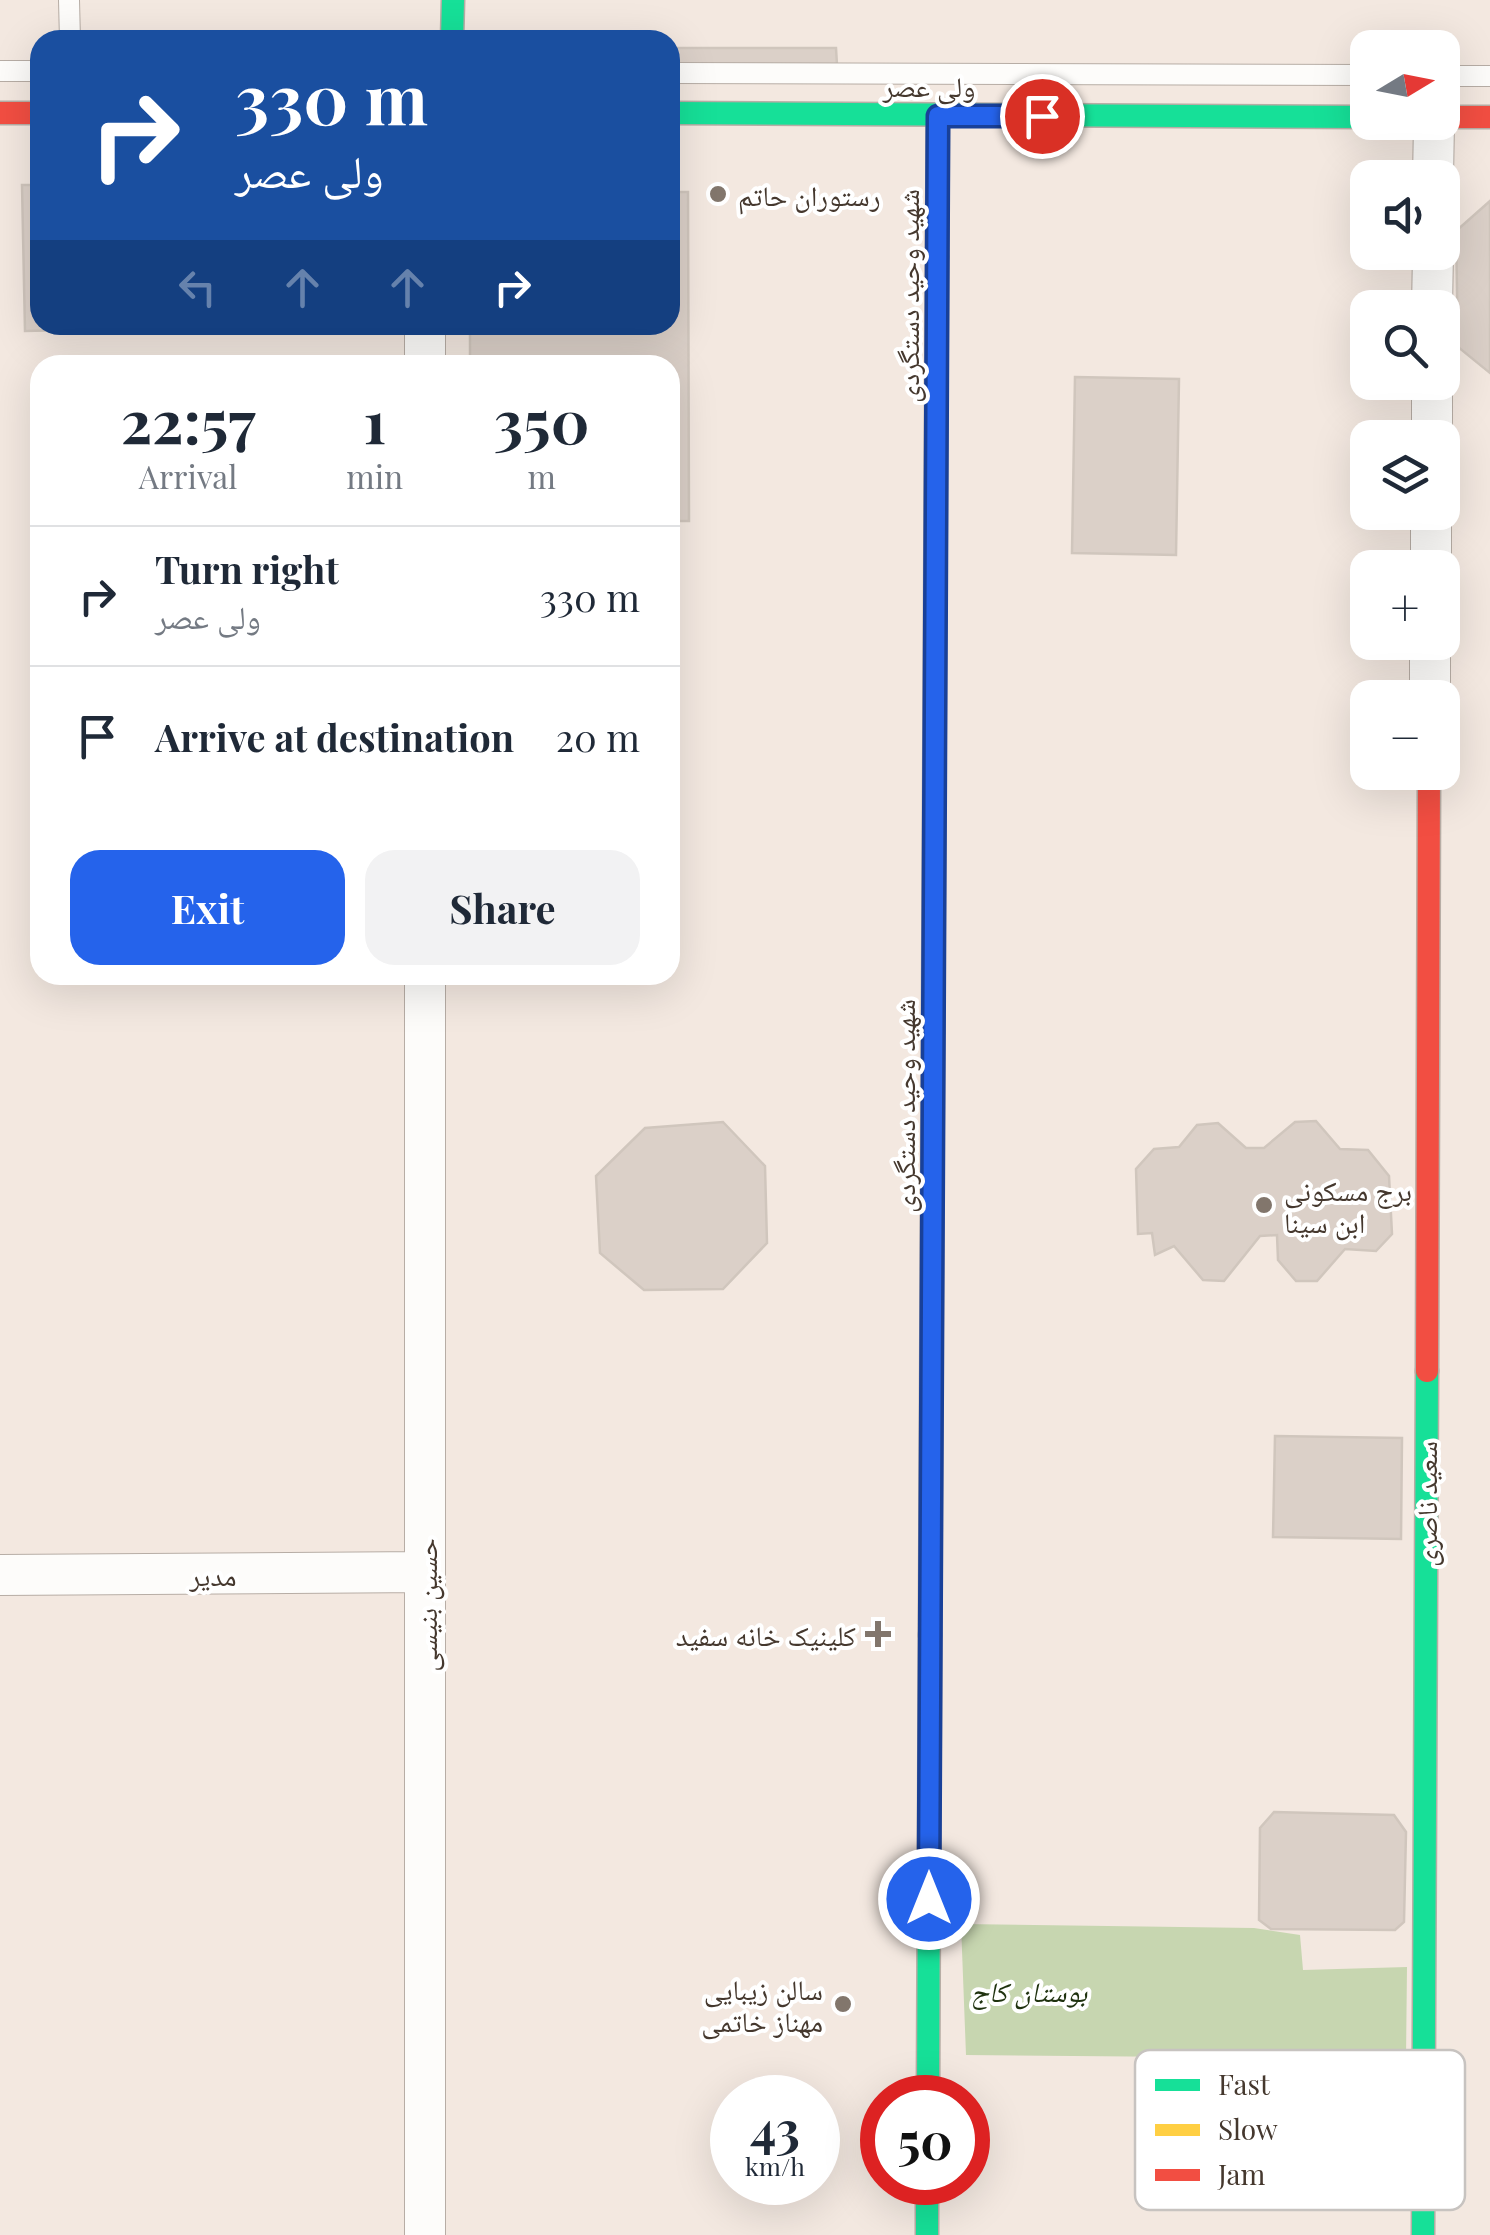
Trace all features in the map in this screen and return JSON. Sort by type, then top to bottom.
[{"type":"main road","points":[[452,30],[453,0]]},
{"type":"main road","points":[[0,112],[30,113]]},
{"type":"main road","name":"ولی عصر","points":[[680,112],[1350,117]]},
{"type":"main road","name":"شهید وحید دستگردی","points":[[928,2075],[938,116]]},
{"type":"main road","points":[[1460,117],[1490,118]]},
{"type":"main road","name":"سعید ناصری","points":[[1424,2050],[1430,790]]},
{"type":"main road","points":[[927,2235],[928,2205]]},
{"type":"main road","name":"سعید ناصری","points":[[1423,2210],[1423,2235]]},
{"type":"street","name":"حسین بنیسی","points":[[425,2235],[426,985]]},
{"type":"street","name":"مدیر","points":[[0,1575],[426,1572]]},
{"type":"lane","points":[[70,0],[70,30]]},
{"type":"lane","points":[[0,70],[30,71]]},
{"type":"lane","points":[[680,73],[1350,75]]},
{"type":"lane","points":[[1460,76],[1490,76]]},
{"type":"green space","name":"بوستان کاج","points":[[961,1924],[1254,1928],[1300,1935],[1303,1970],[1407,1967],[1406,2050],[1135,2050],[1135,2057],[966,2055]]},
{"type":"building","points":[[680,48],[836,48],[837,65],[680,64]]},
{"type":"building","points":[[22,185],[30,185],[30,331],[25,331]]},
{"type":"building","points":[[680,192],[688,192],[689,521],[680,521],[680,355],[470,355],[470,335],[680,335]]},
{"type":"building","points":[[1490,201],[1490,373],[1460,349],[1457,270],[1460,270],[1460,227]]},
{"type":"building","points":[[1075,377],[1179,379],[1176,555],[1072,553]]},
{"type":"building","name":"برج مسکونی ابن سینا","points":[[1316,1121],[1340,1149],[1368,1150],[1389,1176],[1392,1234],[1376,1251],[1345,1249],[1317,1281],[1296,1281],[1278,1260],[1277,1235],[1260,1236],[1224,1281],[1203,1280],[1174,1246],[1155,1255],[1152,1233],[1138,1234],[1136,1169],[1154,1149],[1179,1147],[1197,1125],[1218,1123],[1246,1148],[1264,1148],[1295,1122]]},
{"type":"building","points":[[723,1122],[765,1166],[767,1243],[723,1289],[644,1290],[600,1253],[596,1176],[645,1128]]},
{"type":"building","points":[[1275,1436],[1402,1438],[1401,1539],[1273,1537]]},
{"type":"building","points":[[1274,1812],[1394,1815],[1406,1832],[1404,1922],[1395,1930],[1271,1929],[1259,1920],[1260,1828]]},
{"type":"traffic: fast","points":[[452,30],[453,0]]},
{"type":"traffic: fast","points":[[680,113],[1350,117]]},
{"type":"traffic: fast","points":[[933,1032],[937,257]]},
{"type":"traffic: fast","points":[[1424,2050],[1427,1371]]},
{"type":"traffic: fast","points":[[928,2075],[930,1635]]},
{"type":"traffic: fast","points":[[927,2205],[927,2235]]},
{"type":"traffic: fast","points":[[1423,2210],[1423,2235]]},
{"type":"traffic: slow","points":[[937,257],[938,115]]},
{"type":"traffic: slow","points":[[930,1635],[933,1032]]},
{"type":"traffic: jam","points":[[0,113],[30,113]]},
{"type":"traffic: jam","points":[[1460,117],[1490,117]]},
{"type":"traffic: jam","points":[[1427,1371],[1429,790]]},
{"type":"place","name":"رستوران حاتم","points":[[718,194]]},
{"type":"place","name":"برج مسکونی ابن سینا","points":[[1264,1205]]},
{"type":"place","name":"کلینیک خانه سفید","points":[[878,1634]]},
{"type":"place","name":"سالن زیبایی مهناز خاتمی","points":[[843,2004]]},
{"type":"route","points":[[929,1899],[938,116],[1042,116]]}]
